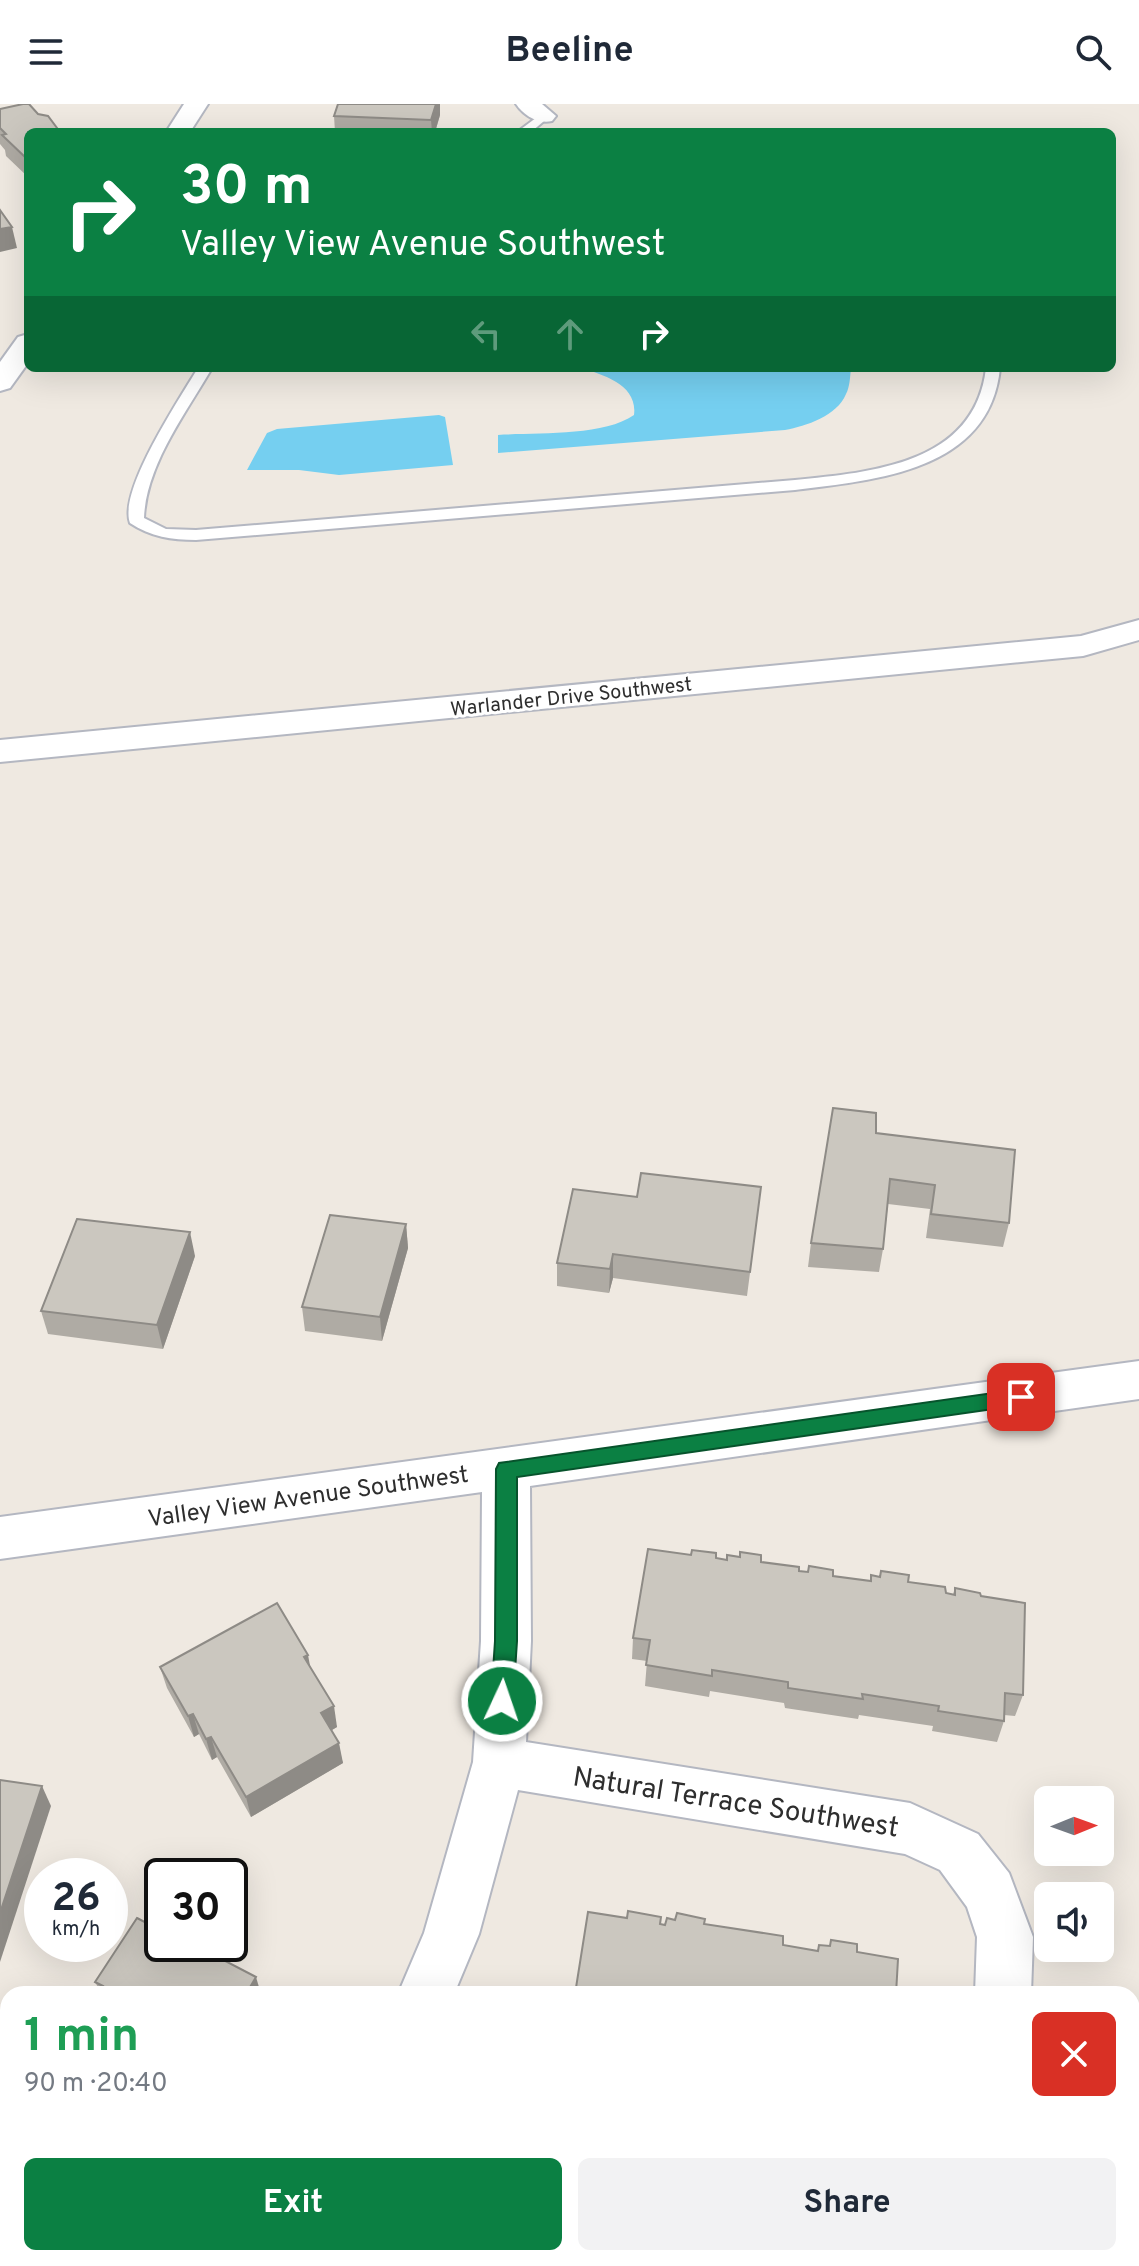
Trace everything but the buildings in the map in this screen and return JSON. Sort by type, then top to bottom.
[{"type":"street","points":[[181,128],[196,104]]},
{"type":"street","points":[[0,382],[24,349]]},
{"type":"street","name":"Warlander Drive Southwest","points":[[0,751],[1083,646],[1139,630]]},
{"type":"street","name":"Valley View Avenue Southwest","points":[[0,1538],[1139,1380]]},
{"type":"street","points":[[429,1986],[451,1934],[499,1762],[506,1641],[506,1469]]},
{"type":"street","name":"Natural Terrace Southwest","points":[[499,1762],[910,1829],[922,1834],[959,1852],[990,1892],[1005,1937],[1003,1986]]},
{"type":"lane","points":[[525,128],[536,110]]},
{"type":"lane","points":[[203,372],[143,482],[134,506],[136,520],[152,530],[172,536],[765,486],[879,473],[921,459],[974,427],[985,408],[992,372]]},
{"type":"water","points":[[592,372],[851,372],[847,391],[836,408],[811,423],[785,430],[498,453],[498,435],[587,430],[621,422],[634,415],[631,396],[609,378]]},
{"type":"water","points":[[439,415],[445,417],[453,465],[339,475],[299,470],[247,470],[267,433],[277,429]]},
{"type":"route","points":[[502,1701],[506,1641],[506,1469],[1021,1397]]}]
